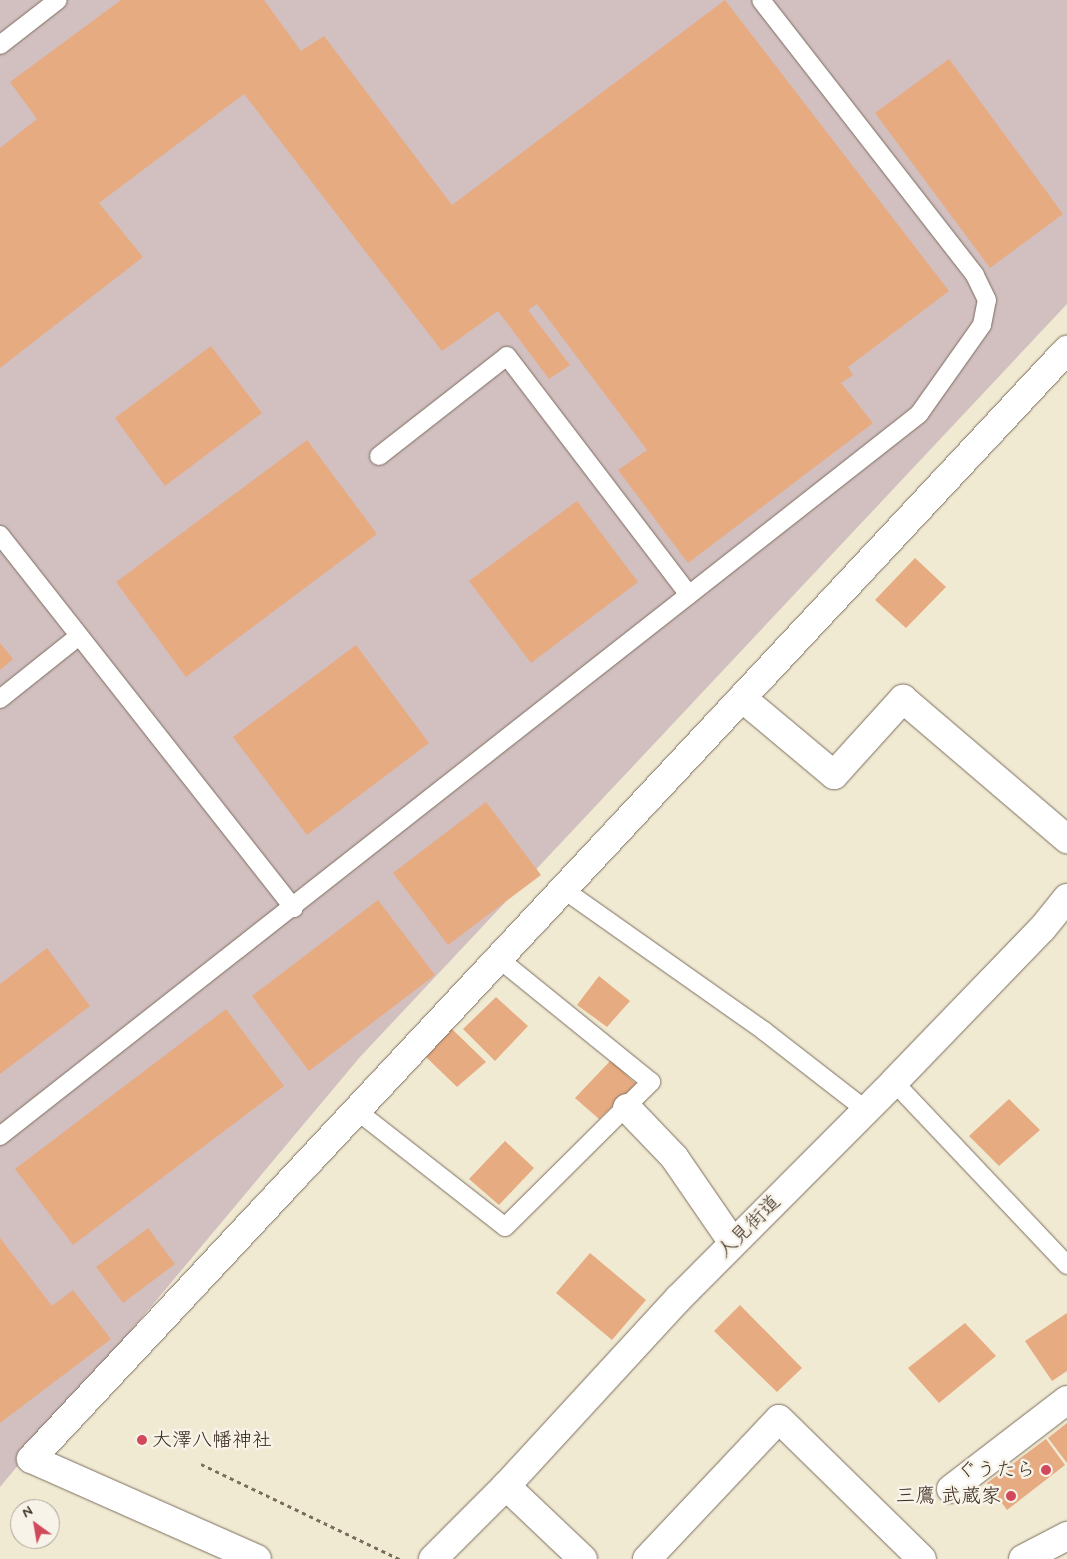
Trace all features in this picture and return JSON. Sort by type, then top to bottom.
[{"type":"street","points":[[257,1559],[31,1458],[1067,350]]},
{"type":"street","points":[[742,698],[834,775],[903,699],[1067,839]]},
{"type":"street","name":"人見街道","points":[[433,1559],[506,1486],[678,1298],[894,1082],[1042,929],[1067,898]]},
{"type":"street","points":[[627,1108],[674,1157],[733,1243]]},
{"type":"street","points":[[951,1489],[1067,1400]]},
{"type":"street","points":[[647,1559],[779,1419],[922,1559]]},
{"type":"street","points":[[506,1486],[583,1559]]},
{"type":"street","points":[[1023,1559],[1067,1536]]},
{"type":"lane","points":[[0,45],[58,0]]},
{"type":"lane","points":[[0,1136],[294,908],[919,414],[982,325],[986,300],[975,275],[761,0]]},
{"type":"lane","points":[[379,456],[507,356],[690,595]]},
{"type":"lane","points":[[0,535],[294,908]]},
{"type":"lane","points":[[0,699],[79,636]]},
{"type":"lane","points":[[563,889],[764,1031],[866,1110]]},
{"type":"lane","points":[[356,1110],[505,1227],[627,1108],[651,1082],[498,958]]},
{"type":"lane","points":[[894,1082],[1067,1266]]},
{"type":"path","points":[[201,1464],[399,1559]]},
{"type":"shaded area","points":[[0,0],[1067,0],[1067,304],[360,1057],[0,1487]]},
{"type":"building","points":[[121,0],[264,0],[301,51],[324,36],[452,205],[725,0],[949,291],[848,367],[853,375],[841,383],[873,423],[688,563],[618,470],[647,450],[537,304],[528,310],[570,365],[549,379],[498,311],[442,351],[244,94],[99,203],[143,257],[0,368],[0,148],[37,119],[10,82]]},
{"type":"building","points":[[949,59],[1063,214],[990,268],[875,113]]},
{"type":"building","points":[[211,346],[262,413],[165,486],[115,418]]},
{"type":"building","points":[[307,440],[377,534],[186,677],[116,582]]},
{"type":"building","points":[[577,501],[638,582],[531,663],[469,581]]},
{"type":"building","points":[[915,558],[946,587],[906,628],[875,600]]},
{"type":"building","points":[[0,643],[13,659],[0,670]]},
{"type":"building","points":[[356,645],[429,743],[307,835],[233,737]]},
{"type":"building","points":[[486,802],[541,875],[448,945],[393,873]]},
{"type":"building","points":[[378,900],[435,975],[309,1071],[252,996]]},
{"type":"building","points":[[47,948],[90,1006],[0,1074],[0,984]]},
{"type":"building","points":[[599,976],[630,1001],[607,1027],[577,1005]]},
{"type":"building","points":[[496,997],[528,1026],[495,1061],[463,1029]]},
{"type":"building","points":[[226,1009],[284,1086],[73,1245],[15,1169]]},
{"type":"building","points":[[452,1029],[486,1062],[457,1087],[426,1057]]},
{"type":"building","points":[[611,1060],[636,1084],[599,1119],[575,1098]]},
{"type":"building","points":[[1009,1099],[1040,1130],[999,1166],[969,1136]]},
{"type":"building","points":[[505,1141],[534,1168],[499,1205],[469,1179]]},
{"type":"building","points":[[148,1228],[175,1264],[123,1303],[96,1267]]},
{"type":"building","points":[[0,1238],[52,1306],[73,1290],[111,1339],[0,1423]]},
{"type":"building","points":[[590,1253],[646,1300],[612,1340],[556,1293]]},
{"type":"building","points":[[740,1305],[802,1368],[777,1392],[714,1331]]},
{"type":"building","points":[[1067,1313],[1067,1371],[1052,1381],[1025,1341]]},
{"type":"building","points":[[965,1323],[996,1356],[939,1403],[908,1368]]},
{"type":"building","points":[[1067,1423],[1067,1463],[1048,1438]]},
{"type":"building","points":[[1046,1439],[1065,1465],[1007,1510],[987,1483]]},
{"type":"place","name":"大澤八幡神社","points":[[142,1440]]},
{"type":"place","name":"ぐうたら","points":[[1046,1470]]},
{"type":"place","name":"三鷹 武蔵家","points":[[1011,1496]]}]
